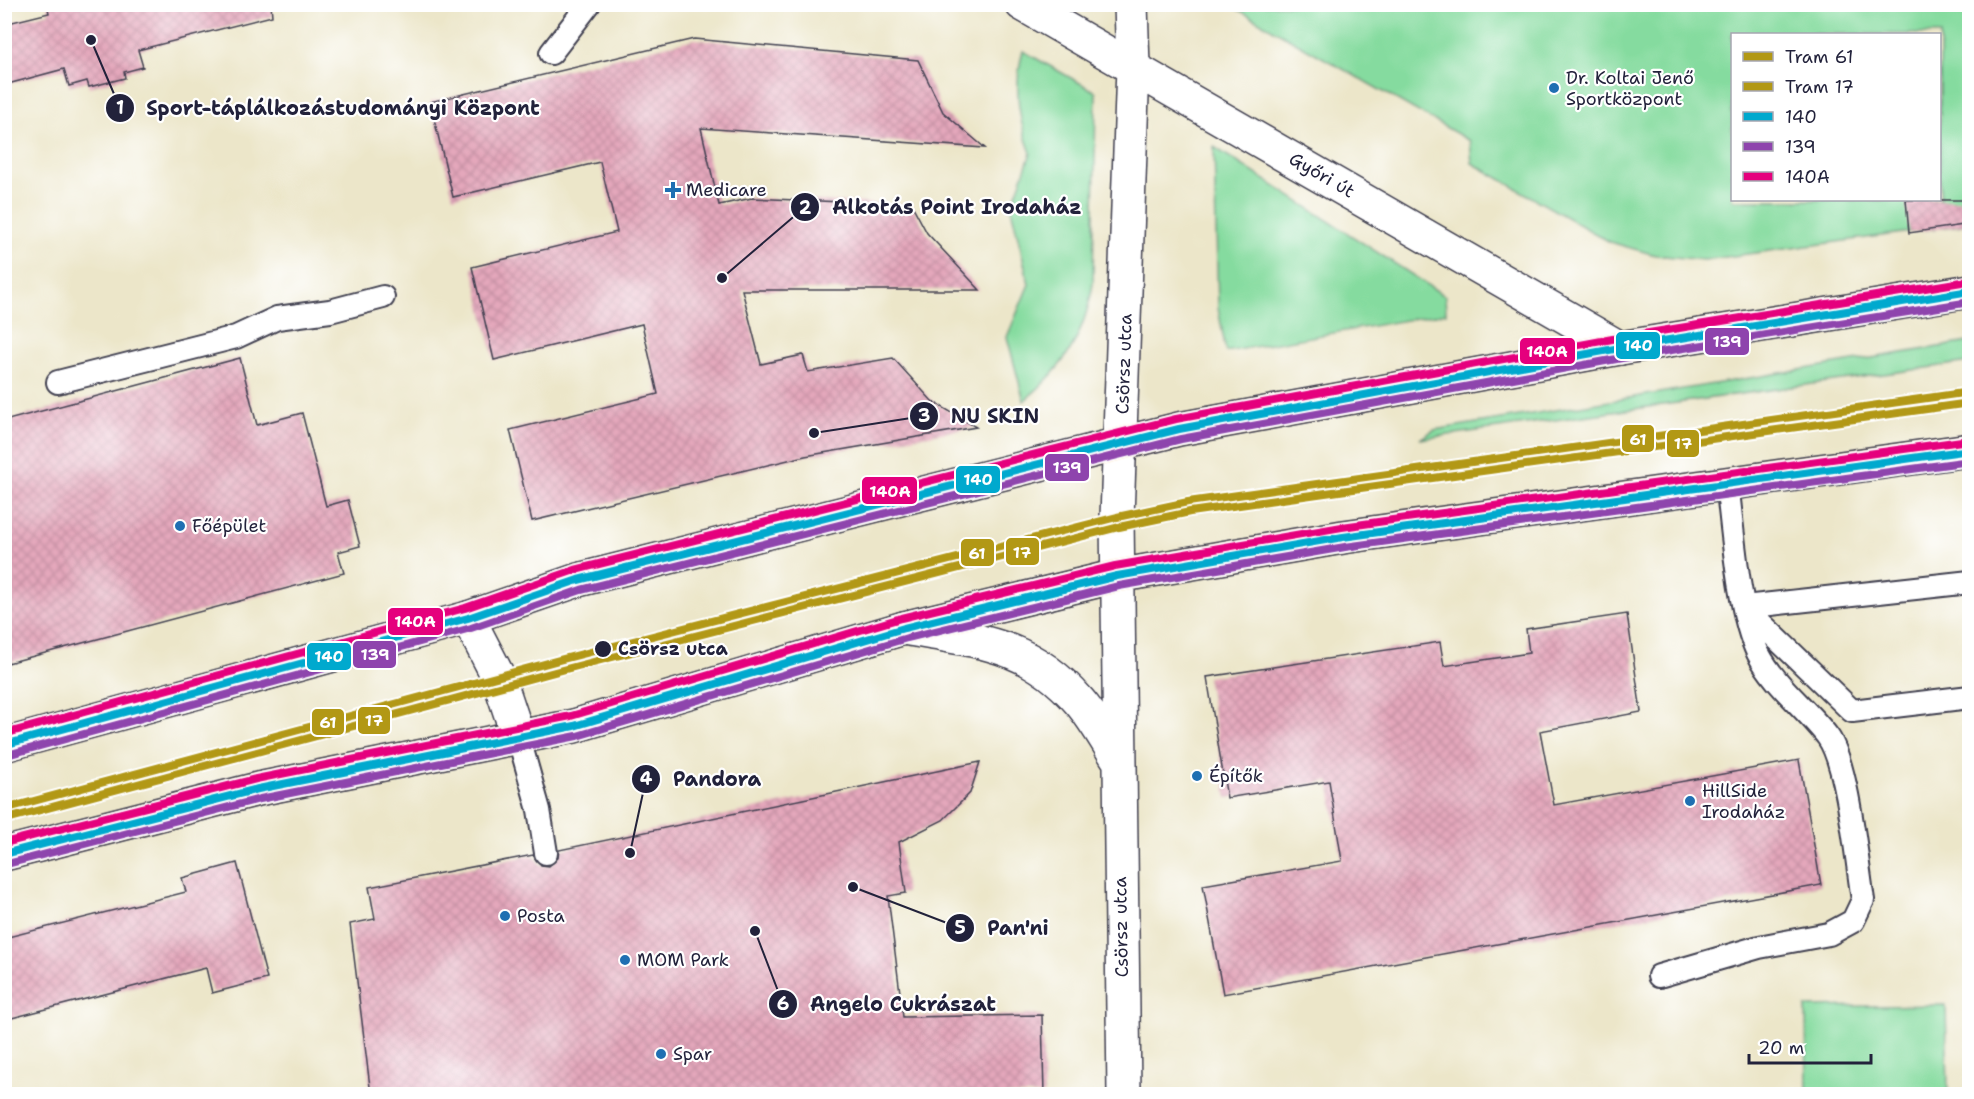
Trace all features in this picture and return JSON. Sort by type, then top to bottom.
[{"type":"main road","points":[[4,745],[468,618],[578,580],[1121,443],[1227,419],[1620,348],[1970,291]]},
{"type":"main road","points":[[4,854],[258,789],[519,739],[574,726],[904,628],[1117,576],[1343,537],[1970,450]]},
{"type":"street","name":"Győri út","points":[[1022,4],[1620,348]]},
{"type":"street","name":"Csörsz utca","points":[[1124,1095],[1117,576],[1133,67],[1131,4]]},
{"type":"street","points":[[468,618],[498,676],[519,739]]},
{"type":"street","points":[[904,628],[995,644],[1032,659],[1080,702],[1118,759]]},
{"type":"lane","points":[[551,53],[589,4]]},
{"type":"lane","points":[[58,382],[236,337],[277,318],[330,311],[383,297]]},
{"type":"lane","points":[[1659,976],[1759,947],[1829,934],[1853,921],[1863,900],[1841,767],[1829,738],[1779,684],[1758,652],[1744,608],[1727,483]]},
{"type":"lane","points":[[1744,608],[1970,582]]},
{"type":"lane","points":[[1744,608],[1852,711],[1970,697]]},
{"type":"lane","points":[[519,739],[539,810],[546,853]]},
{"type":"green space","name":"Dr. Koltai Jenő Sportközpont","points":[[1230,5],[1969,5],[1969,224],[1704,260],[1655,255],[1610,242],[1472,163],[1470,141]]},
{"type":"green space","points":[[1023,51],[1096,92],[1093,284],[1089,303],[1078,335],[1061,363],[1051,376],[1024,401],[1007,337],[1029,284],[1011,208],[1031,153],[1018,103],[1018,77]]},
{"type":"green space","points":[[1214,147],[1445,296],[1446,313],[1226,352],[1218,308]]},
{"type":"green space","points":[[1969,342],[1969,362],[1420,439],[1434,430]]},
{"type":"green space","points":[[1946,1005],[1948,1094],[1807,1094],[1806,1007]]},
{"type":"building","points":[[47,4],[271,4],[272,16],[138,50],[143,67],[124,72],[125,78],[89,87],[87,81],[69,86],[64,69],[4,85],[4,24],[49,13]]},
{"type":"building","points":[[694,39],[918,60],[943,112],[985,148],[701,128],[719,205],[752,198],[912,205],[927,233],[980,290],[742,290],[761,364],[803,355],[808,372],[893,358],[932,401],[976,427],[805,456],[532,521],[510,430],[658,394],[642,324],[494,360],[472,267],[617,232],[600,162],[453,197],[430,102]]},
{"type":"building","points":[[1970,200],[1970,224],[1909,233],[1906,201]]},
{"type":"building","name":"Főépület","points":[[240,358],[257,425],[302,413],[326,506],[348,500],[360,546],[338,552],[344,573],[4,664],[4,421]]},
{"type":"building","name":"HillSide Irodaház","points":[[1627,614],[1641,712],[1540,731],[1554,805],[1799,760],[1821,885],[1223,994],[1203,885],[1342,861],[1329,781],[1227,798],[1207,677],[1440,642],[1444,666],[1529,653],[1526,629]]},
{"type":"building","name":"MOM Park","points":[[980,762],[970,793],[943,820],[899,842],[906,893],[888,896],[903,1017],[1042,1015],[1044,1095],[371,1095],[350,924],[375,919],[369,887],[533,855],[541,865],[549,866],[558,858],[559,850]]},
{"type":"building","points":[[237,863],[267,979],[212,993],[206,968],[4,1020],[4,938],[186,892],[182,878]]},
{"type":"tram line","name":"61","points":[[4,809],[559,660],[1117,517],[1188,502],[1970,392]]},
{"type":"tram line","name":"17","points":[[7,819],[562,670],[1119,527],[1190,512],[1970,403]]},
{"type":"transit line","name":"140A","points":[[4,734],[465,608],[575,570],[1176,419],[1618,338],[1968,281]]},
{"type":"transit line","name":"140","points":[[4,745],[468,618],[578,580],[1179,429],[1620,348],[1970,291]]},
{"type":"transit line","name":"139","points":[[7,755],[471,628],[581,590],[1181,439],[1622,358],[1970,302]]},
{"type":"transit line","name":"140A","points":[[4,843],[256,779],[571,716],[901,618],[1115,566],[1342,527],[1969,440]]},
{"type":"transit line","name":"140","points":[[4,854],[258,789],[574,726],[904,628],[1117,576],[1343,537],[1970,450]]},
{"type":"transit line","name":"139","points":[[7,864],[260,799],[577,736],[907,638],[1119,586],[1345,547],[1970,461]]},
{"type":"place","name":"Sport-táplálkozástudományi Központ","points":[[91,40]]},
{"type":"place","name":"Dr. Koltai Jenő Sportközpont","points":[[1554,88]]},
{"type":"place","name":"Medicare","points":[[673,190]]},
{"type":"place","name":"Alkotás Point Irodaház","points":[[722,278]]},
{"type":"place","name":"NU SKIN","points":[[814,433]]},
{"type":"place","name":"Főépület","points":[[180,526]]},
{"type":"place","name":"Csörsz utca","points":[[603,649]]},
{"type":"place","name":"Építők","points":[[1197,776]]},
{"type":"place","name":"HillSide Irodaház","points":[[1690,801]]},
{"type":"place","name":"Pandora","points":[[630,853]]},
{"type":"place","name":"Pan'ni","points":[[853,887]]},
{"type":"place","name":"Posta","points":[[505,916]]},
{"type":"place","name":"Angelo Cukrászat","points":[[755,931]]},
{"type":"place","name":"MOM Park","points":[[625,960]]},
{"type":"place","name":"Spar","points":[[661,1054]]}]
